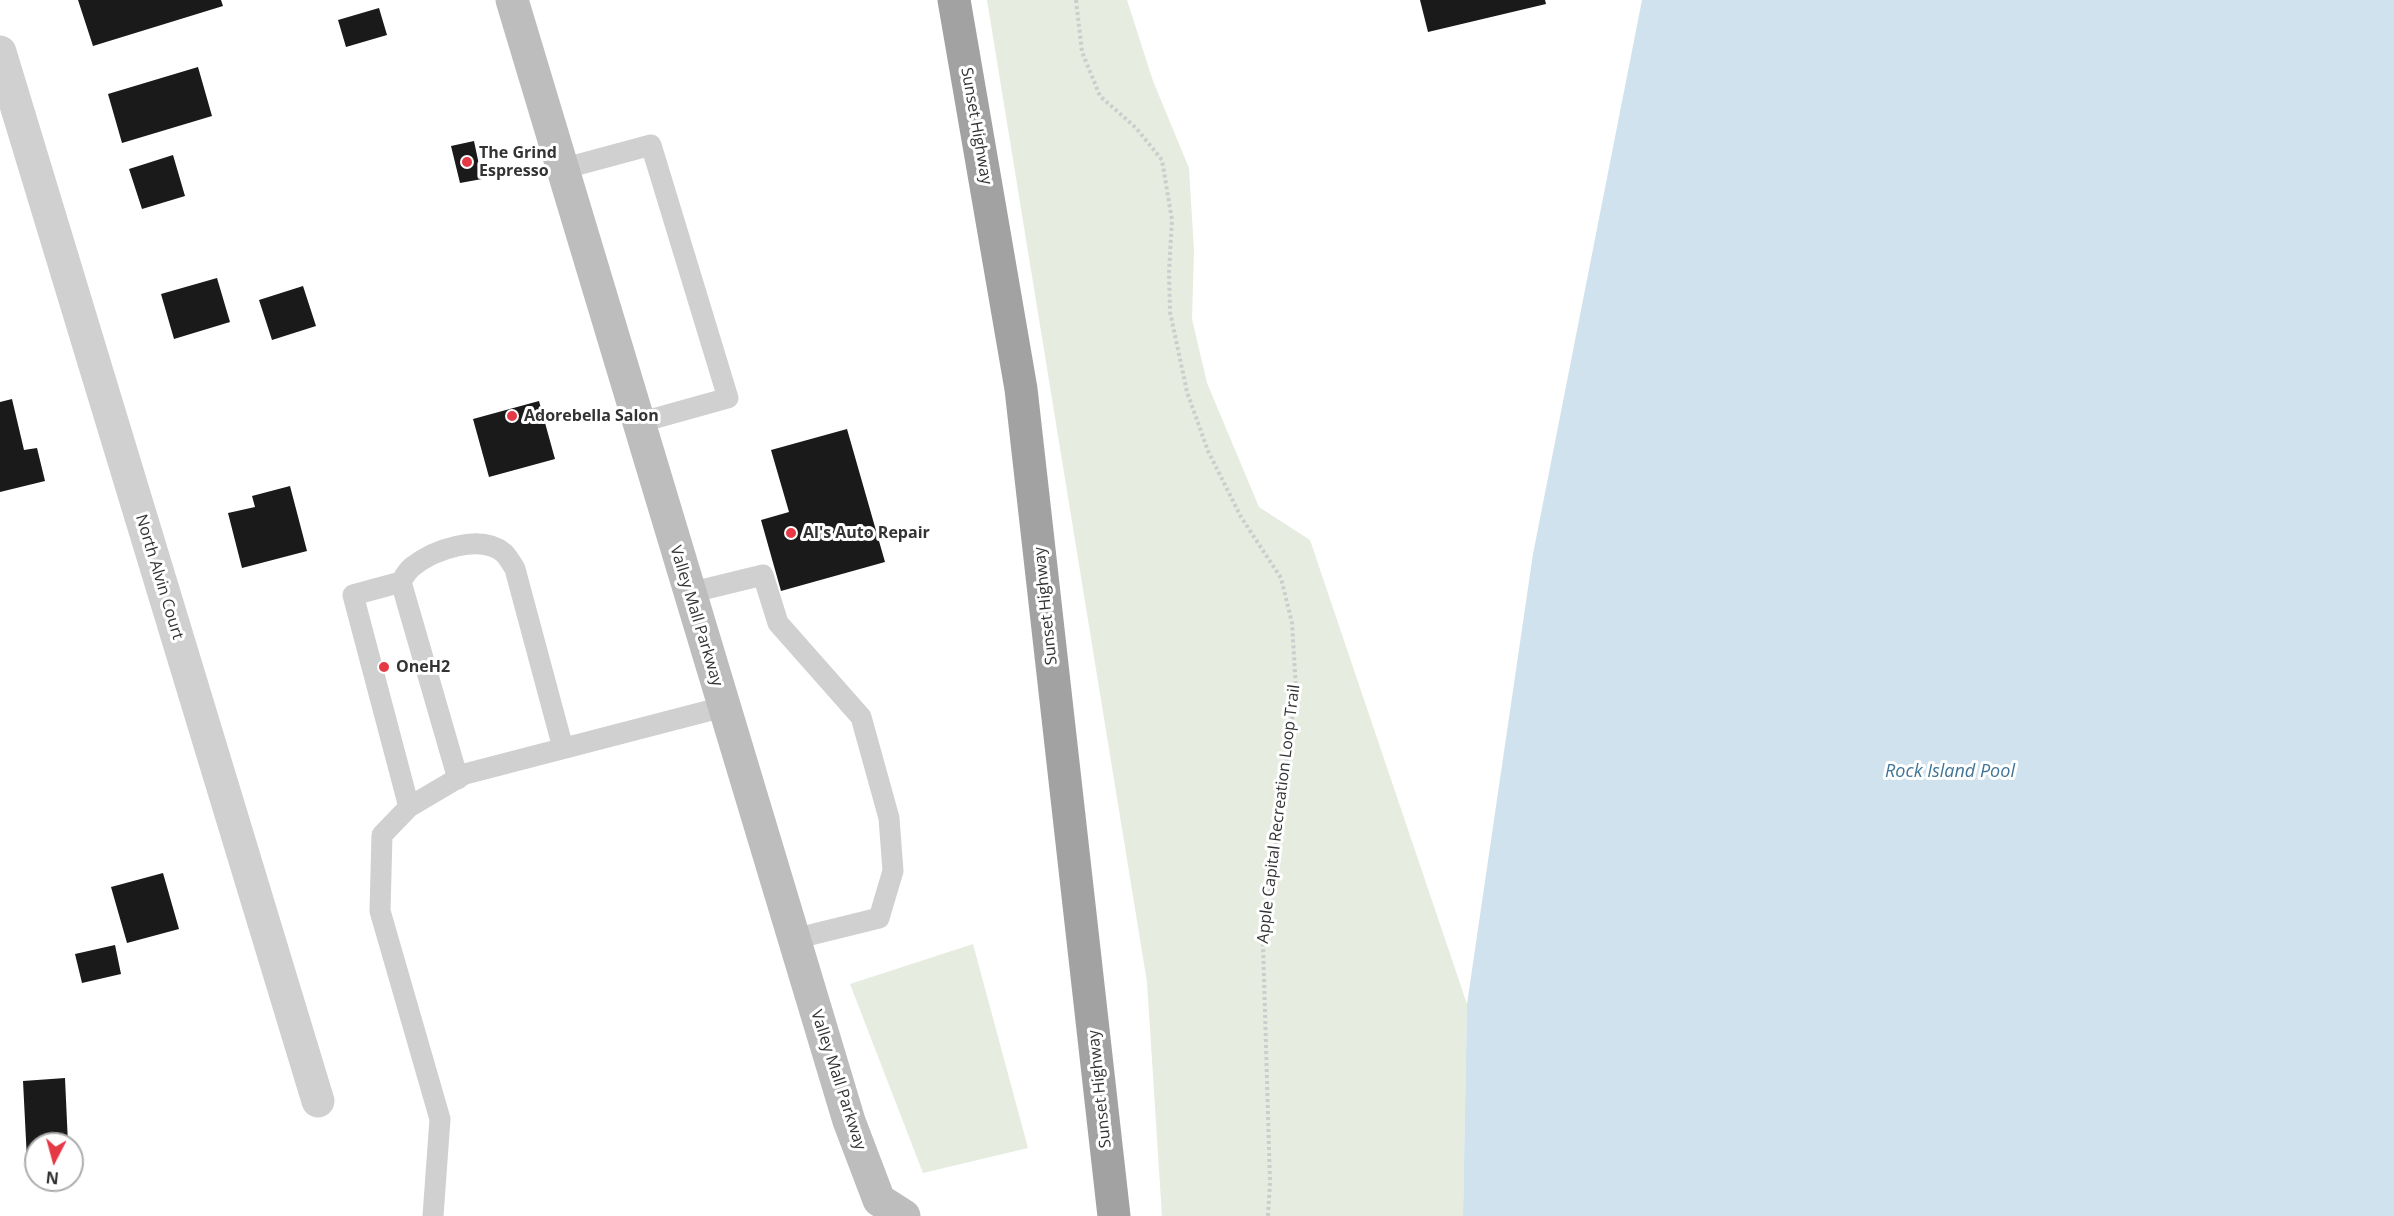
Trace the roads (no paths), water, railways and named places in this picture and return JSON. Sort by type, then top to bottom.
[{"type":"highway","name":"Sunset Highway","points":[[954,0],[1021,389],[1114,1216]]},
{"type":"main road","name":"Valley Mall Parkway","points":[[512,0],[849,1121],[889,1211]]},
{"type":"street","name":"North Alvin Court","points":[[0,52],[318,1101]]},
{"type":"lane","points":[[562,169],[651,144],[728,398],[638,423]]},
{"type":"lane","points":[[409,807],[353,595],[401,582],[410,568],[432,555],[460,544],[486,545],[504,553],[515,569],[563,748]]},
{"type":"lane","points":[[689,593],[762,575],[778,623],[861,717],[889,818],[893,871],[879,918],[794,939]]},
{"type":"lane","points":[[401,582],[458,779]]},
{"type":"lane","points":[[433,1216],[440,1119],[380,911],[382,834],[409,807],[465,774],[723,707]]},
{"type":"water","name":"Rock Island Pool","points":[[1642,0],[2394,0],[2394,1216],[1463,1216],[1467,1004],[1533,554]]},
{"type":"place","name":"The Grind Espresso","points":[[467,162]]},
{"type":"place","name":"Adorebella Salon","points":[[512,416]]},
{"type":"place","name":"Al's Auto Repair","points":[[791,533]]},
{"type":"place","name":"OneH2","points":[[384,667]]}]
